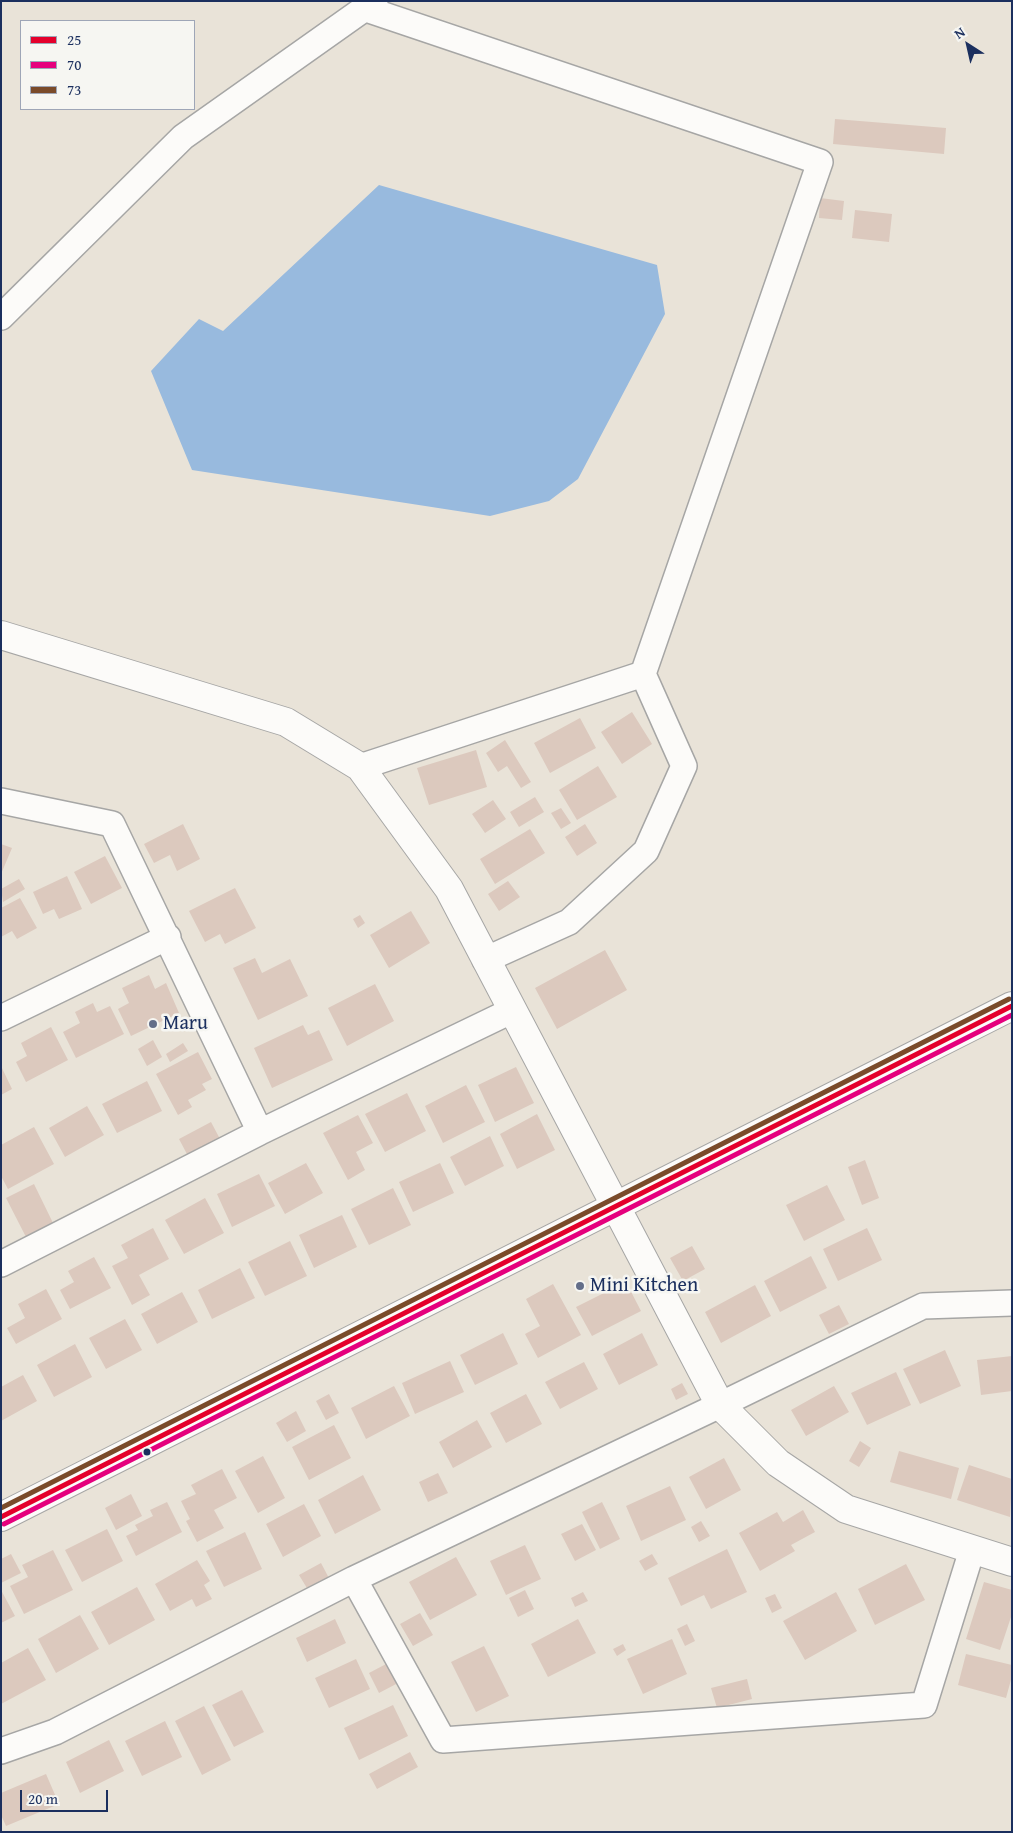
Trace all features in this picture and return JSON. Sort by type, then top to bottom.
[{"type":"street","points":[[1,317],[183,136],[371,5],[820,162],[643,674],[684,766],[646,851],[570,922],[485,960]]},
{"type":"street","points":[[1,635],[286,722],[360,767],[449,889],[511,1011],[720,1405],[778,1463],[846,1509],[1012,1562]]},
{"type":"street","points":[[360,767],[643,674]]},
{"type":"street","points":[[1,801],[112,824],[168,937],[260,1132]]},
{"type":"street","points":[[1,1018],[168,937]]},
{"type":"street","points":[[1,1517],[1012,1006]]},
{"type":"street","points":[[1,1264],[260,1132],[511,1011]]},
{"type":"street","points":[[1,1752],[56,1732],[354,1579],[923,1306],[1012,1303]]},
{"type":"street","points":[[354,1579],[443,1740],[924,1705],[972,1550]]},
{"type":"water","points":[[379,185],[657,265],[665,314],[578,479],[549,501],[490,516],[192,470],[151,371],[199,319],[223,331]]},
{"type":"building","points":[[835,119],[946,128],[944,154],[833,144]]},
{"type":"building","points":[[820,198],[844,201],[842,220],[819,218]]},
{"type":"building","points":[[855,210],[892,214],[889,242],[852,238]]},
{"type":"building","points":[[632,712],[652,744],[622,764],[601,732]]},
{"type":"building","points":[[580,718],[596,748],[550,773],[534,743]]},
{"type":"building","points":[[505,740],[531,782],[521,788],[507,766],[498,772],[486,753]]},
{"type":"building","points":[[476,750],[487,787],[429,805],[417,768]]},
{"type":"building","points":[[598,766],[617,797],[577,820],[559,790]]},
{"type":"building","points":[[535,797],[544,812],[519,827],[510,812]]},
{"type":"building","points":[[493,800],[506,819],[485,833],[472,814]]},
{"type":"building","points":[[561,808],[571,823],[561,829],[551,813]]},
{"type":"building","points":[[183,824],[200,859],[177,871],[170,855],[154,863],[144,844]]},
{"type":"building","points":[[585,824],[597,843],[577,856],[565,837]]},
{"type":"building","points":[[530,829],[545,853],[495,884],[480,859]]},
{"type":"building","points":[[1,844],[12,848],[1,874]]},
{"type":"building","points":[[105,856],[122,888],[91,904],[74,872]]},
{"type":"building","points":[[67,876],[82,909],[59,919],[54,909],[43,914],[33,892]]},
{"type":"building","points":[[19,879],[25,889],[3,902],[1,889]]},
{"type":"building","points":[[508,881],[520,897],[499,911],[488,894]]},
{"type":"building","points":[[235,888],[256,928],[225,944],[220,934],[205,942],[189,911]]},
{"type":"building","points":[[20,898],[37,928],[17,939],[12,931],[1,937],[1,908]]},
{"type":"building","points":[[411,911],[430,943],[389,968],[370,935]]},
{"type":"building","points":[[360,915],[365,923],[358,928],[353,919]]},
{"type":"building","points":[[605,950],[627,990],[557,1029],[535,988]]},
{"type":"building","points":[[255,958],[262,973],[290,959],[308,996],[258,1020],[233,968]]},
{"type":"building","points":[[149,975],[155,989],[166,983],[179,1013],[131,1036],[118,1009],[129,1003],[122,988]]},
{"type":"building","points":[[375,984],[394,1021],[347,1046],[328,1008]]},
{"type":"building","points":[[93,1003],[97,1012],[110,1006],[124,1034],[76,1058],[63,1032],[80,1023],[75,1012]]},
{"type":"building","points":[[303,1025],[308,1035],[319,1030],[333,1060],[272,1088],[254,1048]]},
{"type":"building","points":[[51,1027],[68,1060],[26,1082],[16,1062],[27,1056],[21,1043]]},
{"type":"building","points":[[153,1040],[162,1057],[147,1066],[138,1049]]},
{"type":"building","points":[[183,1043],[188,1051],[170,1062],[166,1054]]},
{"type":"building","points":[[198,1052],[212,1079],[202,1084],[206,1090],[188,1100],[192,1107],[178,1115],[156,1074]]},
{"type":"building","points":[[1,1066],[12,1089],[1,1095]]},
{"type":"building","points":[[516,1067],[534,1103],[495,1122],[478,1085]]},
{"type":"building","points":[[147,1081],[162,1111],[117,1133],[102,1104]]},
{"type":"building","points":[[466,1085],[485,1122],[443,1143],[425,1106]]},
{"type":"building","points":[[407,1093],[426,1131],[385,1152],[365,1114]]},
{"type":"building","points":[[87,1106],[104,1135],[65,1157],[49,1128]]},
{"type":"building","points":[[537,1114],[555,1150],[517,1169],[500,1134]]},
{"type":"building","points":[[358,1115],[373,1143],[356,1152],[365,1170],[348,1180],[323,1133]]},
{"type":"building","points":[[211,1122],[220,1139],[188,1156],[179,1139]]},
{"type":"building","points":[[34,1127],[54,1164],[8,1189],[1,1176],[1,1145]]},
{"type":"building","points":[[490,1136],[504,1166],[465,1186],[450,1157]]},
{"type":"building","points":[[865,1160],[879,1198],[862,1205],[848,1167]]},
{"type":"building","points":[[306,1163],[323,1193],[285,1214],[268,1183]]},
{"type":"building","points":[[440,1163],[454,1193],[413,1212],[399,1182]]},
{"type":"building","points":[[259,1174],[275,1206],[232,1227],[217,1194]]},
{"type":"building","points":[[34,1184],[53,1223],[26,1237],[6,1198]]},
{"type":"building","points":[[827,1185],[845,1220],[804,1241],[786,1205]]},
{"type":"building","points":[[393,1188],[411,1225],[369,1245],[351,1209]]},
{"type":"building","points":[[205,1198],[224,1233],[184,1254],[165,1220]]},
{"type":"building","points":[[342,1215],[357,1247],[314,1268],[299,1235]]},
{"type":"building","points":[[153,1228],[169,1259],[139,1275],[150,1295],[132,1305],[112,1266],[128,1258],[121,1245]]},
{"type":"building","points":[[867,1228],[882,1260],[838,1281],[823,1249]]},
{"type":"building","points":[[290,1241],[307,1276],[265,1296],[248,1262]]},
{"type":"building","points":[[692,1246],[705,1269],[683,1281],[670,1258]]},
{"type":"building","points":[[811,1256],[827,1288],[780,1312],[764,1281]]},
{"type":"building","points":[[94,1257],[111,1288],[70,1309],[60,1290],[74,1282],[68,1271]]},
{"type":"building","points":[[240,1268],[255,1298],[212,1319],[198,1290]]},
{"type":"building","points":[[626,1282],[641,1311],[592,1336],[576,1307]]},
{"type":"building","points":[[553,1284],[581,1335],[538,1358],[525,1334],[540,1326],[526,1299]]},
{"type":"building","points":[[755,1285],[771,1316],[721,1343],[705,1312]]},
{"type":"building","points":[[46,1289],[62,1319],[16,1344],[7,1328],[25,1318],[18,1304]]},
{"type":"building","points":[[182,1292],[198,1322],[157,1344],[141,1314]]},
{"type":"building","points":[[839,1305],[849,1324],[829,1334],[819,1315]]},
{"type":"building","points":[[125,1319],[142,1350],[106,1369],[89,1338]]},
{"type":"building","points":[[503,1333],[518,1364],[475,1385],[460,1355]]},
{"type":"building","points":[[642,1333],[658,1365],[619,1385],[603,1354]]},
{"type":"building","points":[[75,1344],[92,1377],[54,1397],[37,1365]]},
{"type":"building","points":[[945,1350],[961,1386],[920,1404],[903,1369]]},
{"type":"building","points":[[1012,1356],[1012,1391],[981,1395],[977,1360]]},
{"type":"building","points":[[450,1361],[464,1392],[415,1414],[402,1383]]},
{"type":"building","points":[[584,1362],[598,1389],[560,1409],[545,1382]]},
{"type":"building","points":[[896,1372],[911,1405],[867,1425],[851,1393]]},
{"type":"building","points":[[23,1375],[37,1401],[1,1421],[1,1387]]},
{"type":"building","points":[[682,1383],[688,1394],[676,1400],[671,1389]]},
{"type":"building","points":[[394,1386],[410,1416],[366,1439],[351,1408]]},
{"type":"building","points":[[834,1386],[849,1412],[806,1436],[791,1410]]},
{"type":"building","points":[[329,1394],[339,1413],[326,1420],[316,1401]]},
{"type":"building","points":[[526,1394],[542,1424],[506,1443],[490,1413]]},
{"type":"building","points":[[296,1411],[306,1431],[287,1442],[276,1423]]},
{"type":"building","points":[[477,1420],[492,1447],[453,1468],[439,1442]]},
{"type":"building","points":[[334,1425],[351,1458],[309,1480],[292,1447]]},
{"type":"building","points":[[860,1441],[871,1448],[859,1467],[849,1461]]},
{"type":"building","points":[[899,1451],[959,1468],[951,1499],[890,1482]]},
{"type":"building","points":[[263,1456],[285,1498],[258,1513],[235,1471]]},
{"type":"building","points":[[724,1458],[741,1490],[706,1509],[689,1477]]},
{"type":"building","points":[[969,1465],[1012,1479],[1010,1517],[957,1500]]},
{"type":"building","points":[[222,1469],[237,1498],[214,1510],[224,1528],[197,1542],[186,1521],[190,1519],[181,1501],[196,1494],[191,1485]]},
{"type":"building","points":[[438,1473],[448,1493],[428,1502],[419,1482]]},
{"type":"building","points":[[363,1475],[381,1510],[335,1534],[318,1500]]},
{"type":"building","points":[[670,1486],[686,1520],[641,1541],[626,1506]]},
{"type":"building","points":[[131,1494],[142,1516],[116,1530],[105,1508]]},
{"type":"building","points":[[167,1502],[182,1532],[136,1556],[126,1536],[138,1530],[135,1525],[153,1516],[150,1510]]},
{"type":"building","points":[[602,1502],[620,1539],[600,1549],[582,1512]]},
{"type":"building","points":[[304,1504],[321,1536],[283,1557],[266,1524]]},
{"type":"building","points":[[803,1510],[815,1532],[791,1545],[795,1551],[760,1571],[739,1533],[777,1512],[783,1522]]},
{"type":"building","points":[[701,1521],[710,1536],[699,1542],[691,1527]]},
{"type":"building","points":[[582,1524],[596,1550],[575,1561],[561,1534]]},
{"type":"building","points":[[107,1529],[123,1561],[82,1582],[65,1550]]},
{"type":"building","points":[[245,1532],[262,1569],[224,1587],[206,1551]]},
{"type":"building","points":[[525,1545],[541,1579],[506,1595],[490,1561]]},
{"type":"building","points":[[727,1549],[747,1592],[711,1609],[704,1595],[681,1606],[668,1578]]},
{"type":"building","points":[[53,1550],[73,1590],[24,1614],[10,1586],[28,1577],[22,1565]]},
{"type":"building","points":[[11,1554],[21,1573],[1,1583],[1,1559]]},
{"type":"building","points":[[652,1554],[658,1564],[645,1571],[639,1561]]},
{"type":"building","points":[[456,1557],[477,1595],[430,1620],[409,1582]]},
{"type":"building","points":[[197,1560],[210,1581],[204,1585],[212,1599],[196,1607],[192,1599],[170,1611],[155,1584]]},
{"type":"building","points":[[321,1563],[331,1582],[310,1593],[299,1575]]},
{"type":"building","points":[[906,1564],[925,1600],[875,1625],[858,1589]]},
{"type":"building","points":[[984,1582],[1012,1590],[1012,1614],[1000,1650],[966,1639]]},
{"type":"building","points":[[137,1587],[155,1620],[109,1645],[91,1612]]},
{"type":"building","points":[[1,1590],[15,1616],[1,1623]]},
{"type":"building","points":[[525,1590],[534,1609],[518,1617],[509,1598]]},
{"type":"building","points":[[583,1592],[588,1601],[575,1607],[571,1598]]},
{"type":"building","points":[[836,1592],[857,1631],[805,1660],[783,1621]]},
{"type":"building","points":[[775,1594],[782,1608],[772,1613],[765,1598]]},
{"type":"building","points":[[420,1613],[433,1635],[413,1646],[400,1624]]},
{"type":"building","points":[[80,1615],[99,1649],[56,1673],[38,1639]]},
{"type":"building","points":[[335,1619],[346,1643],[307,1662],[296,1638]]},
{"type":"building","points":[[578,1619],[596,1653],[548,1677],[531,1644]]},
{"type":"building","points":[[687,1624],[695,1641],[685,1646],[677,1629]]},
{"type":"building","points":[[672,1639],[687,1674],[643,1694],[627,1659]]},
{"type":"building","points":[[623,1644],[626,1650],[617,1656],[613,1649]]},
{"type":"building","points":[[484,1646],[509,1696],[476,1712],[451,1662]]},
{"type":"building","points":[[28,1648],[46,1680],[1,1704],[1,1663]]},
{"type":"building","points":[[966,1654],[1012,1665],[1012,1676],[1006,1698],[958,1685]]},
{"type":"building","points":[[356,1659],[370,1689],[329,1708],[315,1678]]},
{"type":"building","points":[[388,1663],[398,1683],[379,1693],[369,1673]]},
{"type":"building","points":[[747,1679],[752,1699],[717,1708],[711,1688]]},
{"type":"building","points":[[242,1690],[264,1732],[234,1747],[212,1705]]},
{"type":"building","points":[[393,1705],[408,1736],[359,1760],[344,1728]]},
{"type":"building","points":[[204,1706],[231,1760],[202,1775],[175,1721]]},
{"type":"building","points":[[165,1721],[182,1757],[142,1776],[125,1741]]},
{"type":"building","points":[[109,1740],[124,1771],[80,1793],[66,1762]]},
{"type":"building","points":[[410,1752],[418,1767],[377,1789],[369,1774]]},
{"type":"building","points":[[46,1774],[59,1804],[6,1826],[1,1815],[1,1793]]},
{"type":"transit line","name":"73","points":[[1,1508],[1009,999]]},
{"type":"transit line","name":"25","points":[[1,1517],[1012,1006]]},
{"type":"transit line","name":"70","points":[[4,1524],[1012,1015]]},
{"type":"place","name":"Maru","points":[[153,1024]]},
{"type":"place","name":"Mini Kitchen","points":[[580,1286]]}]
